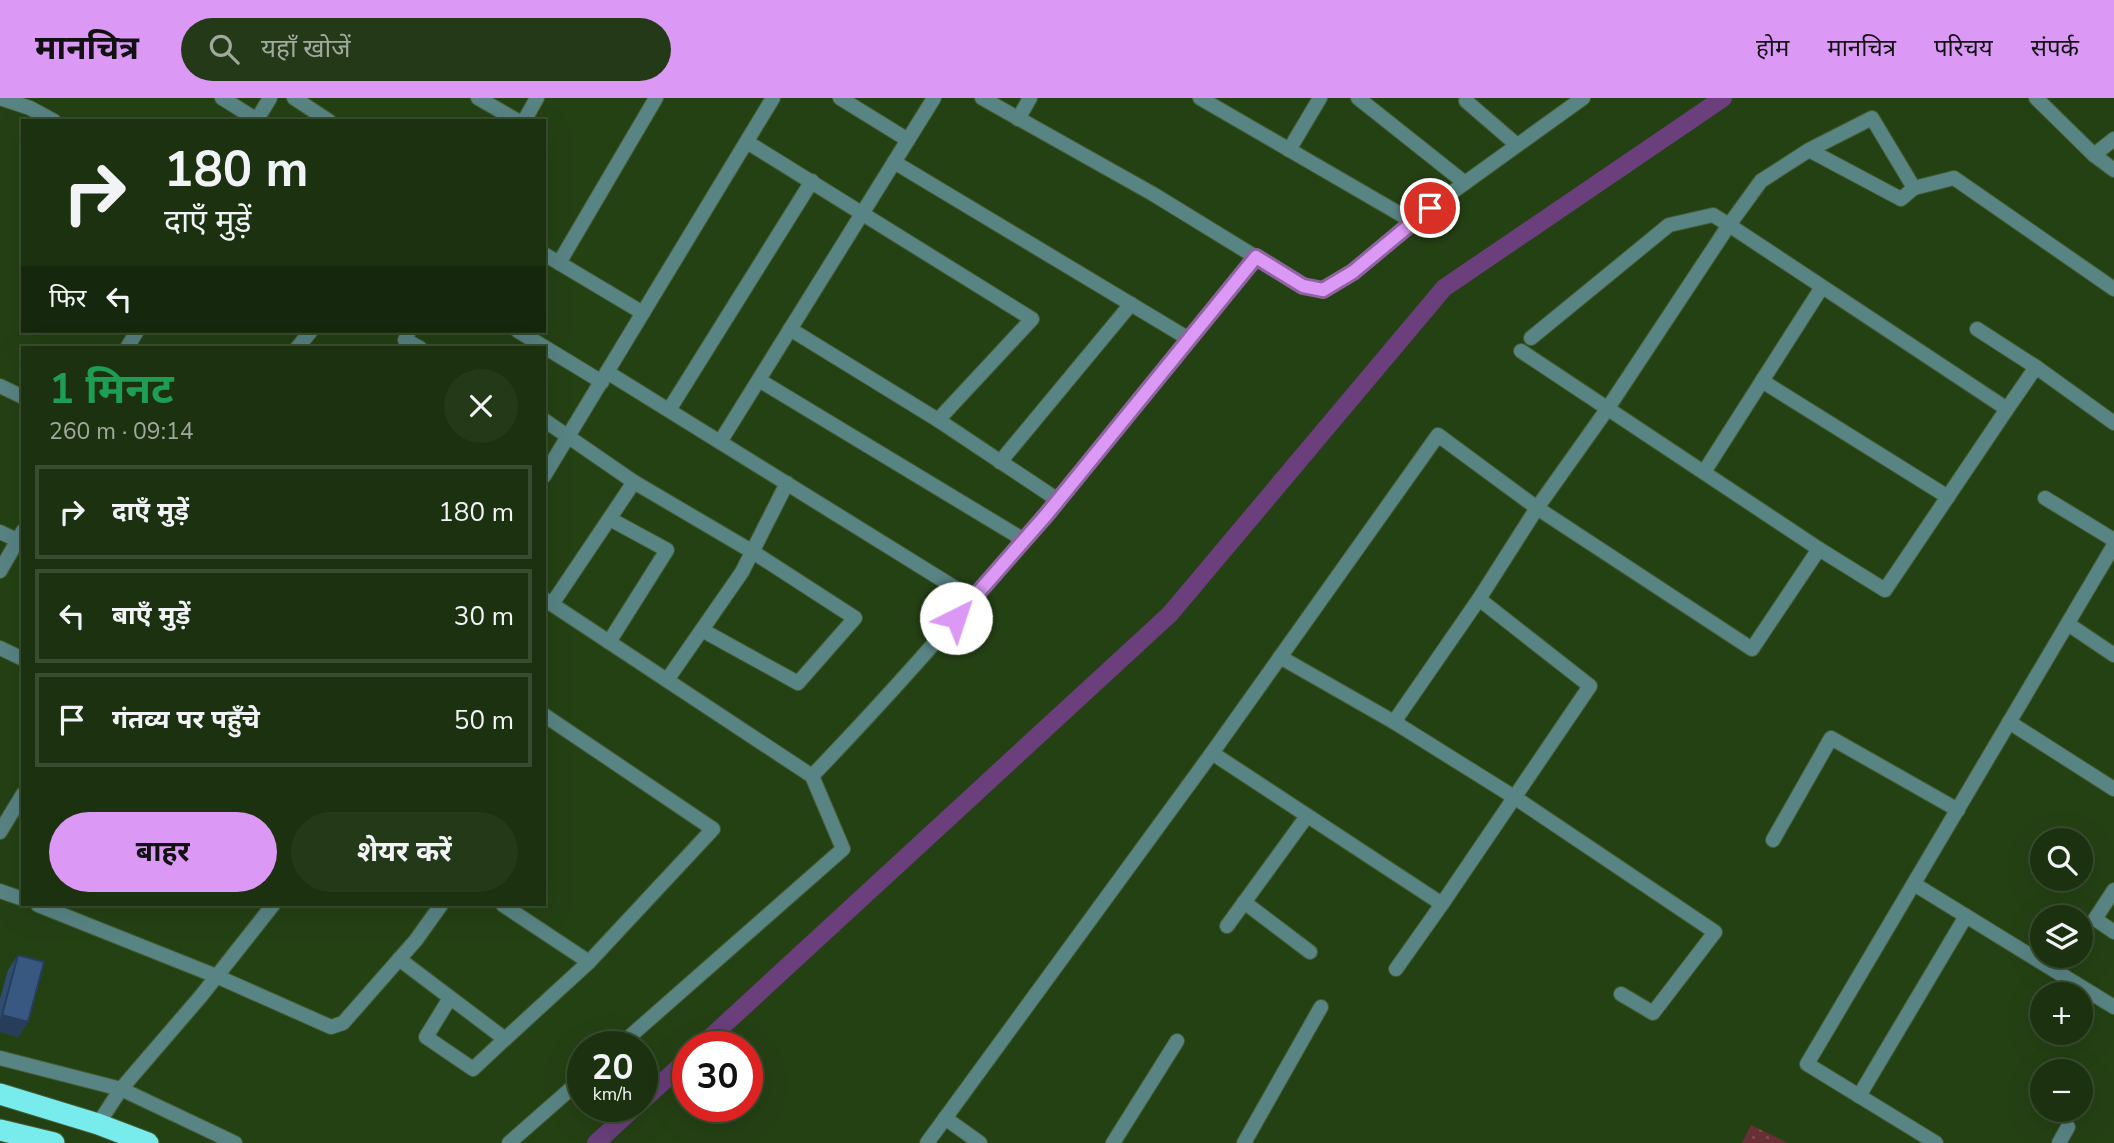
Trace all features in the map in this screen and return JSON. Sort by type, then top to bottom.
[{"type":"highway","points":[[0,1094],[95,1134],[148,1143]]},
{"type":"highway","points":[[10,1136],[54,1143]]},
{"type":"street","points":[[0,98],[30,108],[50,119]]},
{"type":"street","points":[[222,98],[255,119]]},
{"type":"street","points":[[258,119],[270,98]]},
{"type":"street","points":[[294,98],[326,119]]},
{"type":"street","points":[[478,98],[515,119]]},
{"type":"street","points":[[525,119],[537,98]]},
{"type":"street","points":[[559,263],[656,98]]},
{"type":"street","points":[[546,473],[773,98]]},
{"type":"street","points":[[840,98],[908,140]]},
{"type":"street","points":[[720,442],[934,98]]},
{"type":"street","points":[[982,98],[1153,194],[1303,286],[1323,290],[1353,272],[1412,221],[1583,98]]},
{"type":"street","points":[[1018,118],[1030,98]]},
{"type":"street","points":[[1200,98],[1412,221]]},
{"type":"street","points":[[1289,150],[1320,98]]},
{"type":"street","points":[[1357,98],[1465,183]]},
{"type":"street","points":[[2036,98],[2094,155],[2114,170]]},
{"type":"street","points":[[1466,99],[1517,145]]},
{"type":"street","points":[[1394,722],[1537,508],[1608,408],[1728,225],[1761,181],[1809,150],[1872,118],[1914,188]]},
{"type":"street","points":[[2094,155],[2114,139]]},
{"type":"street","points":[[747,142],[1032,319],[938,420]]},
{"type":"street","points":[[1809,150],[1901,200],[1914,188],[1955,178],[2114,289]]},
{"type":"street","points":[[894,162],[1189,339]]},
{"type":"street","points":[[669,410],[811,181]]},
{"type":"street","points":[[1531,338],[1669,225],[1713,215],[2007,409]]},
{"type":"street","points":[[546,255],[643,313]]},
{"type":"street","points":[[812,776],[873,713],[1024,540],[1256,257]]},
{"type":"street","points":[[1704,472],[1822,287]]},
{"type":"street","points":[[1000,462],[1131,304]]},
{"type":"street","points":[[790,329],[938,420],[1058,500]]},
{"type":"street","points":[[1978,329],[2114,423]]},
{"type":"street","points":[[408,333],[404,340],[416,346]]},
{"type":"street","points":[[522,333],[669,410],[973,599]]},
{"type":"street","points":[[1521,351],[1885,590],[2036,367]]},
{"type":"street","points":[[759,380],[1024,540]]},
{"type":"street","points":[[1762,382],[1948,497]]},
{"type":"street","points":[[0,386],[21,396]]},
{"type":"street","points":[[546,421],[634,482],[753,552],[855,618],[798,683],[702,630]]},
{"type":"street","points":[[927,1143],[1212,753],[1438,435],[1537,508],[1752,649],[1819,549]]},
{"type":"street","points":[[634,482],[548,602],[812,776],[843,849],[636,1031]]},
{"type":"street","points":[[667,680],[742,572],[787,483]]},
{"type":"street","points":[[1936,1143],[1807,1064],[2113,549],[2045,498]]},
{"type":"street","points":[[609,642],[667,550],[610,519]]},
{"type":"street","points":[[0,532],[20,536],[0,570]]},
{"type":"street","points":[[1396,969],[1590,686],[1479,598]]},
{"type":"street","points":[[2067,624],[2114,655]]},
{"type":"street","points":[[0,648],[21,658]]},
{"type":"street","points":[[1280,657],[1394,722],[1514,797],[1714,932],[1653,1013],[1621,994]]},
{"type":"street","points":[[450,998],[426,1037],[473,1069],[589,962],[713,829],[546,719]]},
{"type":"street","points":[[2009,722],[2114,789]]},
{"type":"street","points":[[1773,840],[1831,738],[1958,810]]},
{"type":"street","points":[[1212,753],[1442,904]]},
{"type":"street","points":[[0,832],[21,797]]},
{"type":"street","points":[[1227,926],[1307,816]]},
{"type":"street","points":[[1914,884],[2114,1007]]},
{"type":"street","points":[[2114,890],[2095,919],[2114,932]]},
{"type":"street","points":[[0,891],[21,898]]},
{"type":"street","points":[[1244,902],[1310,953]]},
{"type":"street","points":[[41,906],[216,976],[331,1027],[343,1023],[416,940],[441,906]]},
{"type":"street","points":[[95,1134],[121,1090],[272,906]]},
{"type":"street","points":[[505,906],[589,962]]},
{"type":"street","points":[[1859,1096],[1966,916]]},
{"type":"street","points":[[399,959],[505,1039]]},
{"type":"street","points":[[1244,1143],[1321,1007]]},
{"type":"street","points":[[1113,1143],[1177,1041]]},
{"type":"street","points":[[0,1058],[121,1090],[235,1143]]},
{"type":"street","points":[[509,1143],[567,1092]]},
{"type":"street","points":[[945,1118],[981,1143]]},
{"type":"street","points":[[2059,1143],[2068,1127]]},
{"type":"shaded area","points":[[1751,1125],[1788,1143],[1742,1143]]},
{"type":"building","points":[[18,955],[44,962],[28,1022],[2,1015]]},
{"type":"waterway","points":[[717,1031],[1170,614],[1444,288],[1723,98]]},
{"type":"waterway","points":[[658,1086],[672,1074]]},
{"type":"waterway","points":[[596,1143],[619,1122]]},
{"type":"route","points":[[956,618],[1047,514],[1256,257],[1303,286],[1323,290],[1353,272],[1430,208]]}]
